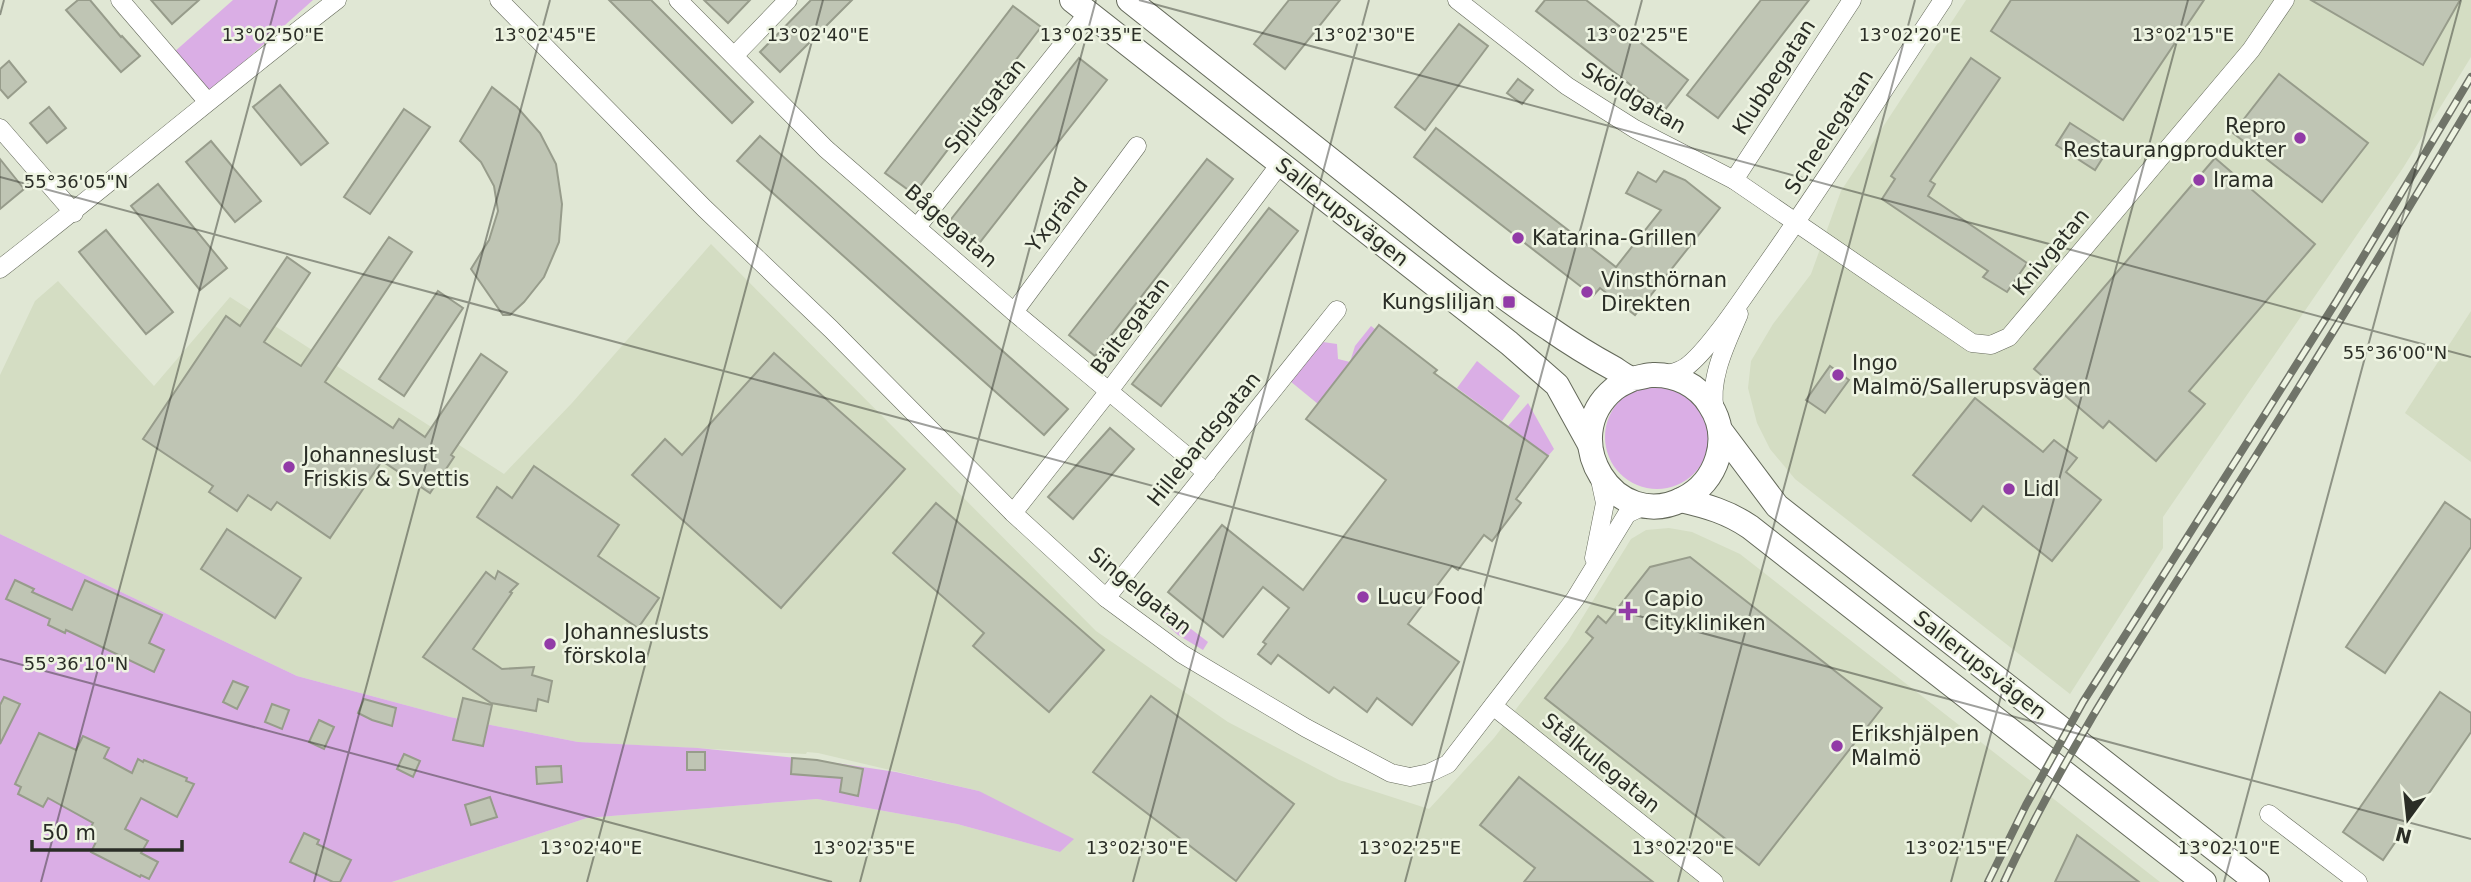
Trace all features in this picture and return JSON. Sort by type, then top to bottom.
[{"type":"main road","name":"Sallerupsvägen","points":[[1129,0],[1509,302],[1583,351],[1632,379]]},
{"type":"main road","name":"Sallerupsvägen","points":[[1080,7],[1499,334],[1557,385],[1589,443],[1599,475]]},
{"type":"main road","name":"Sallerupsvägen","points":[[1589,443],[1592,423],[1600,404],[1614,389],[1632,379],[1658,375],[1674,377],[1688,384],[1701,393],[1711,406],[1719,425],[1777,506],[2257,882]]},
{"type":"main road","points":[[1681,500],[1696,492],[1712,472],[1720,447],[1719,425]]},
{"type":"main road","points":[[1599,475],[1611,489],[1627,500],[1646,505]]},
{"type":"main road","name":"Sallerupsvägen","points":[[1646,505],[1664,506],[1681,500],[1712,507],[1750,527],[2204,882]]},
{"type":"street","points":[[120,0],[207,101]]},
{"type":"street","points":[[0,269],[74,213],[207,101],[337,0]]},
{"type":"street","name":"Singelgatan","points":[[499,0],[704,208],[831,329],[1013,513],[1106,598],[1182,654],[1306,728],[1391,773],[1410,777],[1429,773],[1448,764],[1575,599],[1627,514],[1646,505]]},
{"type":"street","name":"Bågegatan","points":[[677,0],[735,55],[826,149],[1014,312],[1207,472]]},
{"type":"street","points":[[735,55],[788,0]]},
{"type":"street","name":"Sköldgatan","points":[[1457,0],[1567,86],[1635,129],[1734,180],[1797,222]]},
{"type":"street","name":"Klubbegatan","points":[[1734,180],[1852,0]]},
{"type":"street","name":"Scheelegatan","points":[[1658,375],[1674,373],[1688,366],[1710,341],[1797,222],[1943,0]]},
{"type":"street","name":"Knivgatan","points":[[1797,222],[1972,343],[1992,345],[2009,337],[2251,50],[2284,0]]},
{"type":"street","name":"Spjutgatan","points":[[917,227],[1080,7]]},
{"type":"street","points":[[0,128],[74,213]]},
{"type":"street","name":"Yxgränd","points":[[1014,312],[1137,146]]},
{"type":"street","name":"Bältegatan","points":[[1013,513],[1109,391],[1280,164]]},
{"type":"street","name":"Scheelegatan","points":[[1719,425],[1714,405],[1714,386],[1726,346],[1750,288]]},
{"type":"street","name":"Hillebardsgatan","points":[[1106,598],[1337,310]]},
{"type":"street","name":"Singelgatan","points":[[1575,599],[1595,555],[1599,536],[1605,503],[1599,475]]},
{"type":"street","name":"Stålkulegatan","points":[[1493,706],[1714,882]]},
{"type":"street","points":[[2269,814],[2358,882]]},
{"type":"shaded area","points":[[233,0],[313,0],[209,93],[173,53]]},
{"type":"shaded area","points":[[1966,0],[2471,0],[2471,57],[2403,168],[2163,517],[2163,548],[2070,694],[1795,479],[1770,449],[1757,423],[1748,388],[1751,361],[1773,324],[1811,274],[1841,191]]},
{"type":"shaded area","points":[[711,244],[1096,631],[1228,722],[1339,780],[1429,809],[1494,738],[1568,641],[1631,539],[1646,530],[1669,528],[1692,532],[1740,554],[2160,882],[392,882],[587,818],[817,799],[957,824],[1060,852],[979,791],[818,753],[578,742],[450,717],[297,676],[0,534],[0,375],[35,301],[58,281],[154,386],[230,297],[504,474],[572,403]]},
{"type":"shaded area","points":[[2471,311],[2471,462],[2405,413]]},
{"type":"shaded area","points":[[1371,326],[1376,330],[1318,404],[1290,381],[1323,342],[1337,344],[1338,359],[1350,362],[1355,346]]},
{"type":"shaded area","points":[[1477,361],[1520,396],[1502,421],[1457,388]]},
{"type":"shaded area","points":[[1657,385],[1677,389],[1694,400],[1705,417],[1709,437],[1705,457],[1694,474],[1677,485],[1657,489],[1637,485],[1620,474],[1609,457],[1605,437],[1609,417],[1620,400],[1637,389]]},
{"type":"shaded area","points":[[1528,403],[1554,449],[1548,456],[1508,426]]},
{"type":"shaded area","points":[[0,534],[297,676],[450,717],[578,742],[698,748],[816,760],[896,772],[979,791],[1074,839],[1060,852],[957,824],[817,799],[587,818],[392,882],[0,882]]},
{"type":"shaded area","points":[[1165,609],[1208,642],[1203,650],[1178,635],[1159,618]]},
{"type":"building","points":[[78,0],[90,0],[140,56],[121,72],[66,10]]},
{"type":"building","points":[[151,0],[199,0],[172,24]]},
{"type":"building","points":[[609,0],[651,0],[753,102],[732,123]]},
{"type":"building","points":[[704,0],[750,0],[728,23]]},
{"type":"building","points":[[811,0],[852,0],[780,72],[760,52]]},
{"type":"building","points":[[1289,0],[1340,0],[1285,69],[1254,44]]},
{"type":"building","points":[[1545,0],[1586,0],[1688,80],[1664,111],[1536,11]]},
{"type":"building","points":[[1761,0],[1809,0],[1718,118],[1687,95]]},
{"type":"building","points":[[2011,0],[2204,0],[2123,120],[1991,31]]},
{"type":"building","points":[[2311,0],[2460,0],[2423,65]]},
{"type":"building","points":[[1013,6],[1041,27],[914,194],[885,173]]},
{"type":"building","points":[[1459,24],[1488,46],[1425,130],[1395,107]]},
{"type":"building","points":[[1079,58],[1107,80],[977,246],[948,223]]},
{"type":"building","points":[[1971,58],[2000,78],[1930,181],[1935,184],[1928,196],[2027,263],[2007,292],[1983,277],[1988,271],[1882,199],[1895,179],[1891,176]]},
{"type":"building","points":[[9,61],[26,82],[8,98],[0,89],[0,69]]},
{"type":"building","name":"Repro Restaurangprodukter","points":[[2279,74],[2368,143],[2322,202],[2233,133]]},
{"type":"building","points":[[1518,79],[1533,90],[1522,104],[1507,93]]},
{"type":"building","points":[[280,85],[328,143],[301,165],[253,107]]},
{"type":"building","points":[[492,87],[517,107],[540,133],[556,164],[562,204],[559,242],[544,277],[510,315],[503,315],[471,269],[489,240],[498,211],[494,186],[481,162],[460,141]]},
{"type":"building","points":[[49,107],[66,128],[47,143],[30,123]]},
{"type":"building","points":[[404,109],[430,127],[370,214],[344,197]]},
{"type":"building","points":[[2070,123],[2109,148],[2095,170],[2056,145]]},
{"type":"building","points":[[1436,128],[1616,267],[1661,210],[1626,193],[1638,172],[1656,182],[1664,171],[1685,180],[1720,208],[1635,315],[1600,288],[1593,296],[1414,157]]},
{"type":"building","points":[[760,136],[1068,409],[1044,435],[737,161]]},
{"type":"building","points":[[211,141],[261,201],[235,222],[186,162]]},
{"type":"building","points":[[2215,158],[2315,244],[2189,391],[2205,404],[2156,461],[2109,421],[2103,428],[2034,369]]},
{"type":"building","points":[[0,159],[24,189],[0,209]]},
{"type":"building","points":[[1207,159],[1233,179],[1095,356],[1069,335]]},
{"type":"building","points":[[158,184],[227,268],[200,290],[131,206]]},
{"type":"building","points":[[1269,208],[1298,231],[1161,406],[1132,384]]},
{"type":"building","points":[[106,230],[173,312],[146,334],[79,252]]},
{"type":"building","points":[[389,237],[412,252],[325,382],[393,428],[399,419],[425,437],[481,354],[507,372],[451,455],[454,457],[430,493],[382,461],[330,538],[277,502],[271,510],[248,495],[237,511],[209,492],[213,486],[143,439],[226,316],[240,326],[287,257],[310,273],[264,342],[301,366]]},
{"type":"building","points":[[438,291],[463,308],[404,396],[379,379]]},
{"type":"building","points":[[1379,325],[1437,370],[1434,373],[1548,456],[1516,499],[1521,503],[1492,541],[1484,535],[1458,570],[1452,566],[1408,624],[1459,662],[1412,725],[1377,698],[1367,712],[1334,687],[1329,693],[1278,655],[1271,664],[1258,654],[1266,644],[1263,642],[1289,608],[1263,587],[1223,637],[1168,592],[1222,525],[1303,590],[1386,480],[1306,419]]},
{"type":"building","points":[[774,353],[905,469],[781,608],[632,475],[665,439],[682,455]]},
{"type":"building","points":[[1830,366],[1849,380],[1825,413],[1806,400]]},
{"type":"building","name":"Lidl","points":[[1975,398],[2043,452],[2054,440],[2077,458],[2066,472],[2101,500],[2052,561],[1983,506],[1971,521],[1913,475]]},
{"type":"building","points":[[1110,428],[1134,449],[1073,519],[1048,497]]},
{"type":"building","points":[[534,466],[619,525],[598,556],[659,598],[638,628],[477,517],[497,487],[512,498]]},
{"type":"building","points":[[2445,502],[2471,520],[2471,547],[2385,673],[2346,647]]},
{"type":"building","points":[[936,503],[1104,650],[1049,712],[973,646],[984,633],[893,553]]},
{"type":"building","points":[[227,529],[301,578],[275,618],[201,569]]},
{"type":"building","points":[[1690,557],[1882,708],[1759,865],[1545,698],[1593,638],[1586,632],[1598,616],[1606,623],[1650,567]]},
{"type":"building","points":[[498,571],[518,584],[473,649],[502,669],[534,667],[532,675],[552,681],[548,702],[538,699],[536,711],[491,703],[423,657],[486,572],[495,579]]},
{"type":"building","points":[[15,580],[34,589],[32,592],[72,610],[85,580],[162,615],[149,643],[164,650],[154,672],[66,630],[65,633],[48,625],[50,619],[6,599]]},
{"type":"building","points":[[233,681],[248,687],[237,709],[223,702]]},
{"type":"building","points":[[2440,692],[2471,713],[2471,732],[2383,860],[2343,832]]},
{"type":"building","points":[[1151,696],[1294,804],[1236,881],[1093,772]]},
{"type":"building","points":[[4,697],[20,704],[0,744],[0,705]]},
{"type":"building","points":[[463,698],[492,705],[483,746],[453,740]]},
{"type":"building","points":[[364,699],[396,708],[392,726],[358,713]]},
{"type":"building","points":[[272,704],[289,710],[282,729],[265,722]]},
{"type":"building","points":[[319,720],[334,727],[324,749],[309,742]]},
{"type":"building","points":[[39,733],[76,750],[83,736],[109,748],[104,758],[132,773],[138,759],[143,762],[144,760],[187,778],[186,781],[194,784],[177,817],[141,798],[125,829],[148,841],[141,853],[158,862],[149,879],[91,852],[96,842],[86,837],[93,823],[48,798],[43,807],[18,794],[21,787],[15,784]]},
{"type":"building","points":[[687,752],[705,752],[705,770],[687,770]]},
{"type":"building","points":[[404,754],[420,761],[413,777],[397,769]]},
{"type":"building","points":[[792,758],[863,769],[858,796],[840,792],[842,778],[791,774]]},
{"type":"building","points":[[561,766],[562,782],[537,784],[536,767]]},
{"type":"building","points":[[1519,777],[1653,882],[1524,882],[1535,868],[1480,825]]},
{"type":"building","points":[[490,797],[497,817],[471,825],[465,805]]},
{"type":"building","points":[[304,833],[319,840],[317,844],[351,860],[340,882],[333,882],[290,862]]},
{"type":"building","points":[[2077,835],[2139,882],[2055,882]]},
{"type":"railway","points":[[1988,882],[2026,805],[2083,702],[2336,302],[2471,77]]},
{"type":"railway","points":[[2004,882],[2051,790],[2102,700],[2311,367],[2471,104]]},
{"type":"place","name":"Repro Restaurangprodukter","points":[[2300,138]]},
{"type":"place","name":"Irama","points":[[2199,180]]},
{"type":"place","name":"Katarina-Grillen","points":[[1518,238]]},
{"type":"place","name":"Vinsthörnan Direkten","points":[[1587,292]]},
{"type":"place","name":"Kungsliljan","points":[[1509,302]]},
{"type":"place","name":"Ingo Malmö/Sallerupsvägen","points":[[1838,375]]},
{"type":"place","name":"Johanneslust Friskis & Svettis","points":[[289,467]]},
{"type":"place","name":"Lidl","points":[[2009,489]]},
{"type":"place","name":"Lucu Food","points":[[1363,597]]},
{"type":"place","name":"Capio Citykliniken","points":[[1628,611]]},
{"type":"place","name":"Johanneslusts förskola","points":[[550,644]]},
{"type":"place","name":"Erikshjälpen Malmö","points":[[1837,746]]}]
